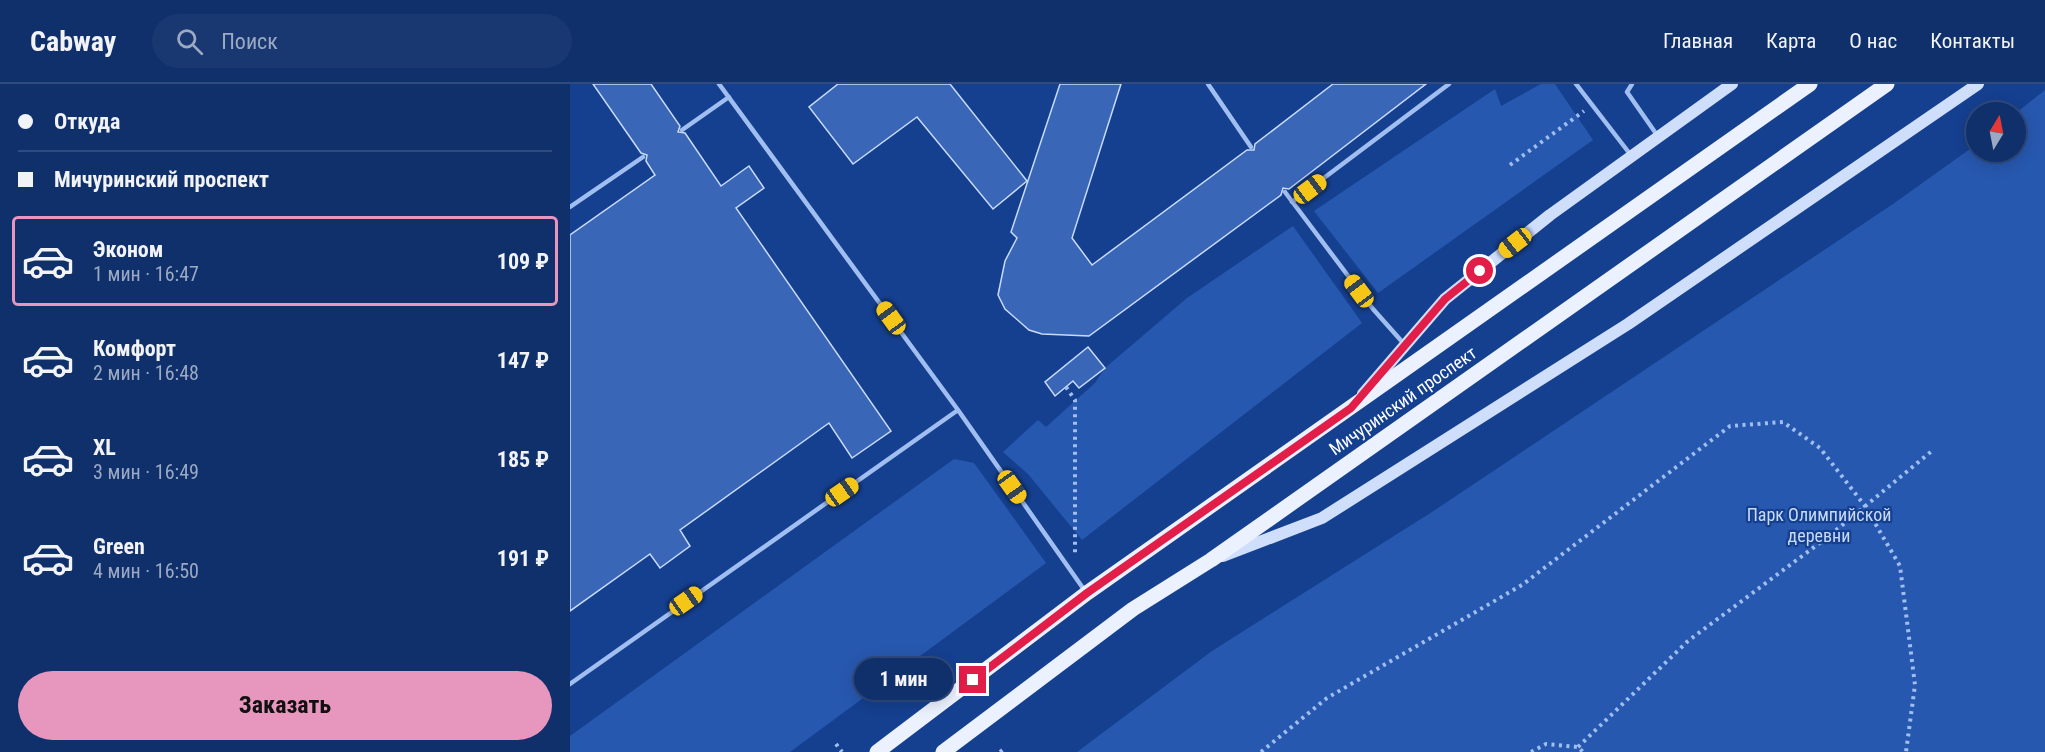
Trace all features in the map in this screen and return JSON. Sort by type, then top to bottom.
[{"type":"main road","points":[[1351,408],[1445,299],[1550,215],[1732,84]]},
{"type":"main road","name":"Мичуринский проспект","points":[[878,752],[1087,593],[1810,84]]},
{"type":"main road","points":[[1211,560],[1322,518],[1628,324],[1978,84]]},
{"type":"main road","name":"Мичуринский проспект","points":[[943,752],[1133,609],[1211,560],[1883,86]]},
{"type":"lane","points":[[719,84],[958,410],[1087,593]]},
{"type":"lane","points":[[1208,84],[1251,147]]},
{"type":"lane","points":[[1292,202],[1449,84]]},
{"type":"lane","points":[[1576,84],[1631,156]]},
{"type":"lane","points":[[1632,84],[1627,93],[1659,137]]},
{"type":"lane","points":[[682,130],[729,97]]},
{"type":"lane","points":[[570,207],[643,157]]},
{"type":"lane","points":[[1285,192],[1373,309],[1405,345]]},
{"type":"lane","points":[[570,684],[958,410]]},
{"type":"path","points":[[1510,165],[1592,106]]},
{"type":"path","points":[[1066,387],[1075,400],[1075,557]]},
{"type":"path","points":[[1261,752],[1327,698],[1522,585],[1730,426],[1783,422],[1820,448],[1865,506],[1900,566],[1915,685],[1906,752]]},
{"type":"path","points":[[1578,747],[1688,641],[1865,506],[1933,450]]},
{"type":"path","points":[[836,744],[842,752]]},
{"type":"path","points":[[1530,752],[1546,744],[1578,747],[1583,752]]},
{"type":"green space","points":[[1541,84],[1555,84],[1593,140],[1378,293],[1314,211],[1495,89],[1501,106]]},
{"type":"green space","name":"Парк Олимпийской деревни","points":[[2045,90],[2045,752],[1077,752],[1212,651],[1432,512],[1893,204],[1966,152],[1966,162],[2026,162],[2026,105]]},
{"type":"green space","points":[[1293,226],[1362,323],[1082,540],[1028,474],[1003,452],[1038,420],[1046,427],[1095,383],[1105,368],[1187,298]]},
{"type":"green space","points":[[954,459],[974,463],[1046,563],[790,752],[570,752],[570,736]]},
{"type":"building","points":[[593,84],[651,84],[680,126],[678,132],[685,133],[721,186],[749,166],[764,188],[736,208],[891,431],[852,458],[829,423],[680,530],[690,546],[660,568],[650,554],[570,611],[570,235],[655,175],[646,161],[647,155],[641,153]]},
{"type":"building","points":[[838,84],[950,84],[1027,181],[993,209],[917,117],[853,164],[809,107]]},
{"type":"building","points":[[1060,84],[1121,84],[1072,238],[1092,265],[1247,150],[1254,150],[1255,144],[1333,84],[1426,84],[1289,189],[1283,188],[1281,195],[1089,336],[1042,334],[1029,330],[1005,309],[998,295],[1005,261],[1017,238],[1011,232]]},
{"type":"building","points":[[1088,347],[1105,368],[1079,388],[1073,381],[1055,396],[1045,382]]},
{"type":"route","points":[[973,680],[1087,593],[1351,408],[1445,299],[1480,271]]}]
